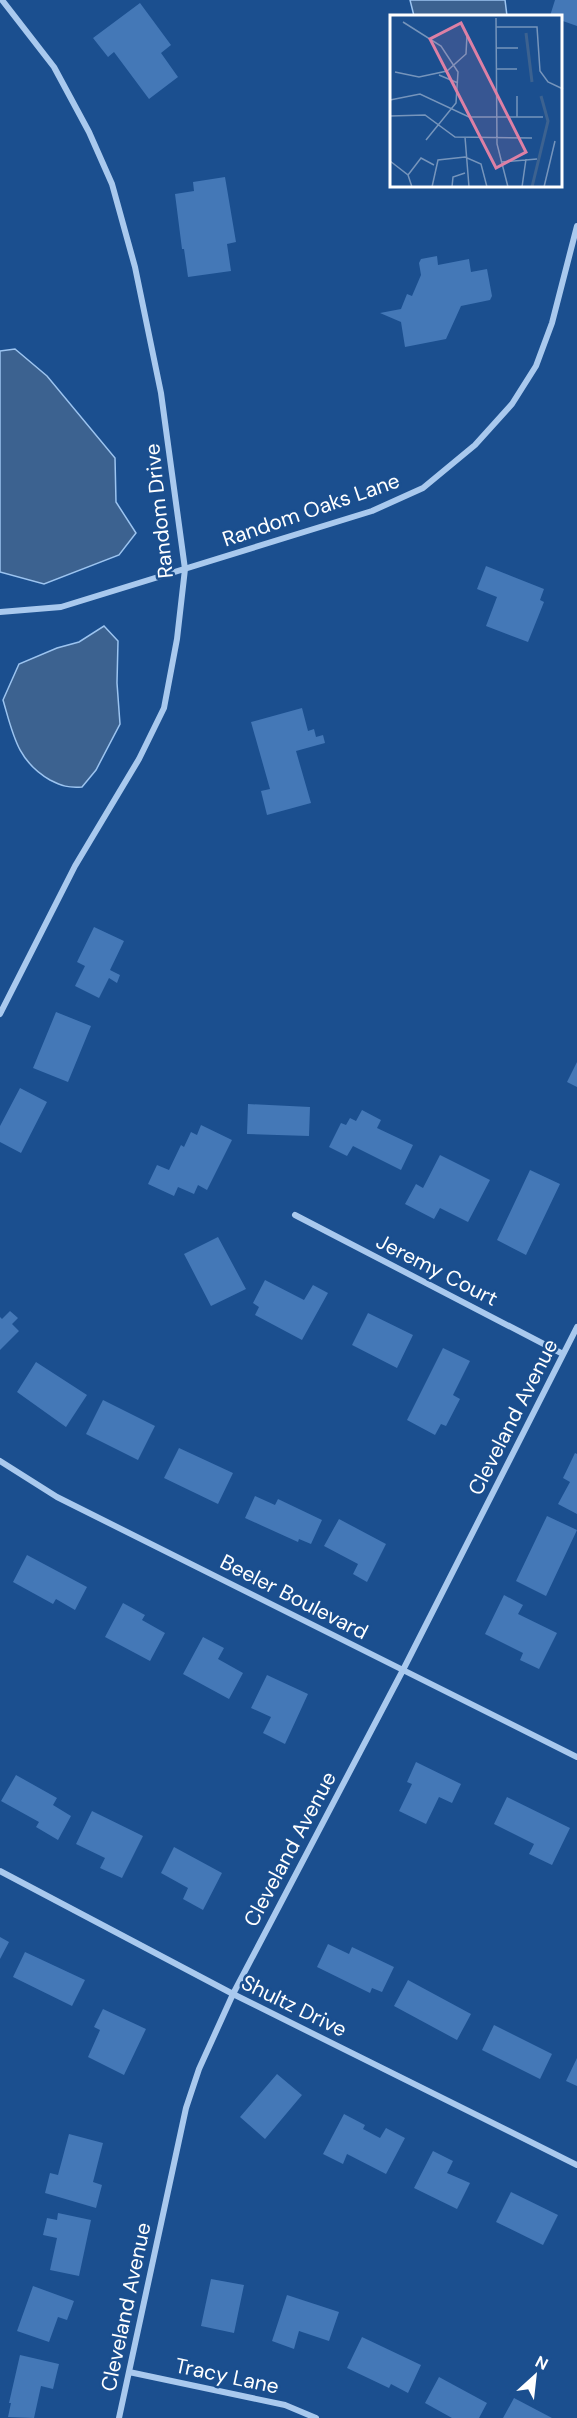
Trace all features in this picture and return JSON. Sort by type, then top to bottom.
[{"type":"street","name":"Random Drive","points":[[0,1014],[75,866],[139,759],[164,708],[177,639],[185,569],[161,393],[135,267],[112,184],[89,132],[54,67],[2,0]]},
{"type":"street","name":"Random Oaks Lane","points":[[0,612],[61,607],[372,511],[423,488],[475,445],[512,404],[536,366],[552,322],[577,226]]},
{"type":"street","name":"Jeremy Court","points":[[295,1215],[563,1354]]},
{"type":"street","name":"Cleveland Avenue","points":[[119,2418],[186,2108],[199,2069],[233,1994],[403,1670],[577,1327]]},
{"type":"street","name":"Beeler Boulevard","points":[[0,1461],[57,1497],[577,1757]]},
{"type":"street","name":"Shultz Drive","points":[[0,1871],[233,1994],[577,2165]]},
{"type":"street","name":"Tracy Lane","points":[[129,2372],[285,2405],[316,2418]]},
{"type":"water","points":[[410,0],[505,0],[507,15],[414,15]]},
{"type":"water","points":[[15,349],[47,376],[115,458],[116,502],[136,533],[119,555],[44,584],[0,572],[0,351]]},
{"type":"water","points":[[104,626],[118,641],[117,683],[120,724],[96,770],[82,787],[65,786],[39,773],[23,755],[3,700],[19,664],[57,648],[79,642]]},
{"type":"building","points":[[555,0],[577,0],[577,26],[562,21],[562,15],[550,15]]},
{"type":"building","points":[[140,3],[171,45],[161,53],[178,77],[149,99],[114,52],[108,57],[93,38]]},
{"type":"building","points":[[225,177],[236,242],[227,244],[231,271],[188,277],[175,194],[194,191],[193,182]]},
{"type":"building","points":[[437,256],[438,265],[469,259],[471,272],[487,269],[492,296],[490,300],[461,306],[446,339],[405,347],[401,322],[380,313],[401,309],[407,294],[412,296],[421,275],[419,263],[421,259]]},
{"type":"building","points":[[486,566],[544,589],[540,600],[544,602],[528,642],[486,626],[497,597],[477,589]]},
{"type":"building","points":[[302,708],[308,731],[314,729],[316,737],[323,735],[325,743],[296,751],[311,803],[267,815],[261,791],[270,789],[251,722]]},
{"type":"building","points":[[94,927],[124,941],[110,970],[120,975],[117,983],[109,978],[99,998],[75,986],[85,966],[77,962]]},
{"type":"building","points":[[56,1012],[91,1026],[68,1082],[33,1068]]},
{"type":"building","points":[[577,1062],[577,1087],[567,1082]]},
{"type":"building","points":[[20,1088],[47,1102],[21,1153],[0,1142],[0,1126]]},
{"type":"building","points":[[248,1104],[310,1107],[309,1136],[247,1134]]},
{"type":"building","points":[[362,1110],[381,1120],[377,1128],[413,1145],[401,1170],[353,1146],[347,1156],[329,1147],[341,1123],[346,1125],[350,1118],[356,1121]]},
{"type":"building","points":[[201,1125],[232,1140],[207,1190],[198,1185],[194,1194],[178,1187],[174,1196],[148,1184],[157,1165],[169,1170],[181,1145],[184,1147],[191,1132],[197,1135]]},
{"type":"building","points":[[440,1155],[490,1180],[468,1222],[440,1208],[434,1219],[405,1204],[416,1184],[423,1188]]},
{"type":"building","points":[[530,1170],[560,1184],[526,1255],[497,1240]]},
{"type":"building","points":[[218,1237],[246,1289],[211,1306],[184,1254]]},
{"type":"building","points":[[265,1280],[304,1300],[313,1285],[328,1293],[302,1340],[255,1315],[259,1307],[253,1303]]},
{"type":"building","points":[[10,1311],[18,1318],[12,1324],[19,1331],[0,1350],[0,1317],[2,1319]]},
{"type":"building","points":[[368,1313],[413,1335],[397,1368],[352,1345]]},
{"type":"building","points":[[443,1348],[470,1361],[453,1395],[460,1399],[446,1426],[441,1424],[435,1435],[407,1420]]},
{"type":"building","points":[[36,1362],[87,1395],[66,1427],[17,1392]]},
{"type":"building","points":[[103,1400],[155,1426],[138,1460],[86,1434]]},
{"type":"building","points":[[179,1448],[233,1473],[218,1504],[164,1478]]},
{"type":"building","points":[[575,1453],[577,1454],[577,1514],[558,1504],[570,1482],[563,1478]]},
{"type":"building","points":[[255,1496],[275,1505],[278,1499],[322,1520],[311,1544],[299,1539],[298,1542],[245,1518]]},
{"type":"building","points":[[547,1516],[577,1530],[546,1596],[516,1581]]},
{"type":"building","points":[[339,1519],[386,1544],[367,1582],[353,1574],[358,1564],[324,1546]]},
{"type":"building","points":[[27,1555],[87,1587],[75,1610],[56,1599],[53,1604],[13,1582]]},
{"type":"building","points":[[504,1595],[523,1605],[518,1614],[557,1633],[539,1669],[520,1660],[523,1653],[485,1634]]},
{"type":"building","points":[[123,1603],[145,1615],[142,1620],[165,1633],[150,1661],[105,1637]]},
{"type":"building","points":[[203,1637],[224,1648],[218,1659],[243,1673],[229,1699],[183,1674]]},
{"type":"building","points":[[267,1675],[308,1694],[285,1744],[263,1733],[271,1717],[251,1708]]},
{"type":"building","points":[[416,1762],[461,1784],[452,1803],[439,1797],[426,1824],[399,1811],[412,1784],[407,1782]]},
{"type":"building","points":[[16,1775],[57,1798],[53,1805],[71,1816],[58,1840],[36,1827],[39,1822],[1,1801]]},
{"type":"building","points":[[507,1797],[570,1828],[552,1865],[529,1854],[534,1844],[494,1824]]},
{"type":"building","points":[[92,1811],[143,1836],[122,1878],[100,1868],[105,1858],[76,1844]]},
{"type":"building","points":[[174,1847],[222,1873],[203,1910],[183,1899],[188,1888],[161,1873]]},
{"type":"building","points":[[0,1937],[9,1942],[0,1959]]},
{"type":"building","points":[[328,1944],[349,1954],[352,1947],[394,1967],[382,1992],[372,1988],[370,1993],[317,1967]]},
{"type":"building","points":[[25,1952],[85,1980],[72,2006],[13,1977]]},
{"type":"building","points":[[408,1980],[471,2014],[457,2040],[394,2006]]},
{"type":"building","points":[[103,2009],[146,2029],[124,2075],[88,2057],[100,2030],[94,2027]]},
{"type":"building","points":[[494,2025],[552,2054],[540,2079],[482,2050]]},
{"type":"building","points":[[577,2058],[577,2086],[566,2081]]},
{"type":"building","points":[[277,2074],[302,2095],[265,2139],[240,2117]]},
{"type":"building","points":[[344,2114],[365,2125],[363,2129],[380,2138],[386,2128],[405,2138],[386,2174],[347,2154],[343,2164],[323,2154]]},
{"type":"building","points":[[69,2134],[103,2143],[93,2182],[102,2185],[96,2208],[45,2193],[50,2173],[58,2175]]},
{"type":"building","points":[[433,2151],[453,2161],[447,2173],[470,2183],[457,2209],[414,2188]]},
{"type":"building","points":[[511,2192],[558,2215],[543,2245],[496,2222]]},
{"type":"building","points":[[58,2213],[91,2220],[79,2276],[50,2270],[57,2238],[43,2235],[47,2218],[57,2220]]},
{"type":"building","points":[[211,2279],[244,2285],[234,2333],[201,2326]]},
{"type":"building","points":[[33,2286],[74,2301],[67,2320],[58,2317],[49,2342],[17,2331]]},
{"type":"building","points":[[287,2295],[339,2312],[329,2341],[299,2331],[294,2349],[272,2341]]},
{"type":"building","points":[[362,2337],[421,2365],[408,2393],[391,2384],[389,2388],[347,2368]]},
{"type":"building","points":[[20,2355],[59,2364],[53,2389],[41,2386],[34,2418],[8,2417]]},
{"type":"building","points":[[439,2377],[487,2403],[479,2418],[452,2418],[425,2403]]},
{"type":"building","points":[[514,2398],[552,2418],[503,2418]]}]
